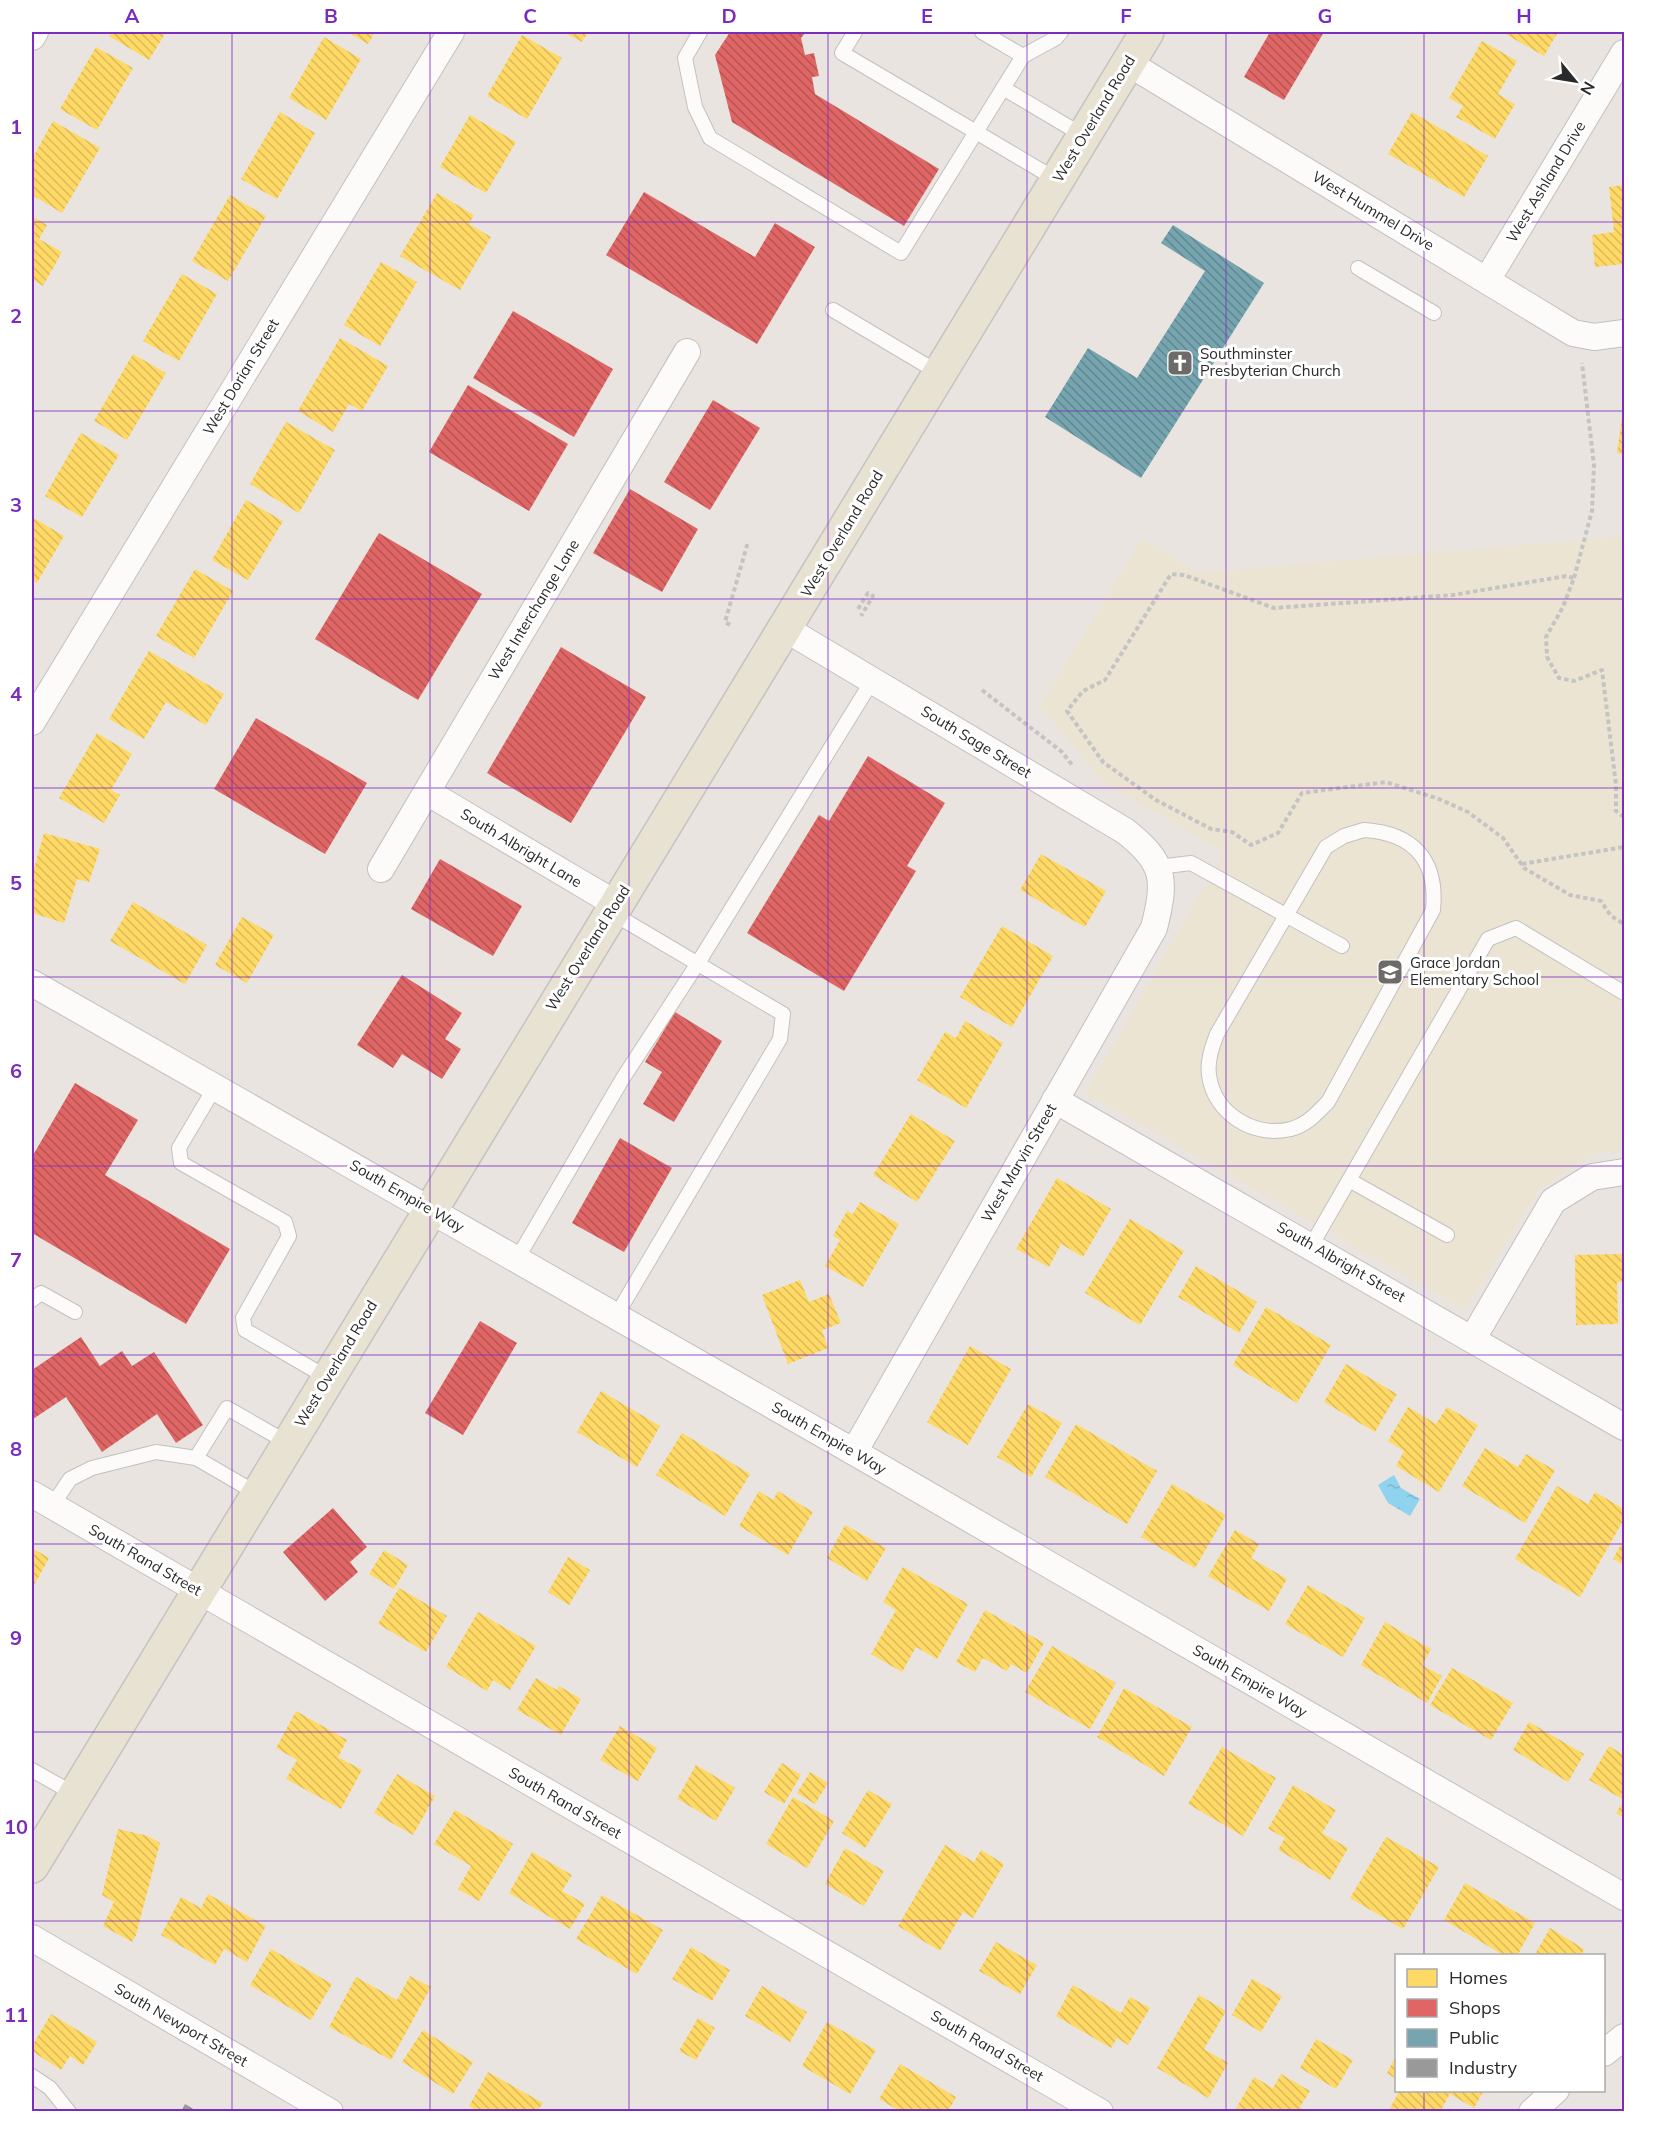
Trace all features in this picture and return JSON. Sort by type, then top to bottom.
[{"type":"main road","name":"West Overland Road","points":[[32,1866],[1146,32]]},
{"type":"street","points":[[32,37],[34,32]]},
{"type":"street","name":"West Dorian Street","points":[[32,722],[451,32]]},
{"type":"street","name":"West Ashland Drive","points":[[1487,280],[1624,53]]},
{"type":"street","name":"West Hummel Drive","points":[[1128,63],[1573,333],[1594,337],[1624,333]]},
{"type":"street","name":"West Interchange Lane","points":[[381,869],[687,352]]},
{"type":"street","name":"South Sage Street","points":[[784,628],[1125,831],[1145,846],[1158,867]]},
{"type":"street","name":"South Albright Lane","points":[[427,792],[613,908]]},
{"type":"street","name":"West Marvin Street","points":[[854,1452],[1154,928],[1162,895],[1158,867]]},
{"type":"street","name":"South Empire Way","points":[[32,982],[854,1452],[1624,1897]]},
{"type":"street","name":"South Albright Street","points":[[1055,1100],[1473,1338],[1624,1427]]},
{"type":"street","points":[[1473,1338],[1553,1201],[1592,1177],[1624,1172]]},
{"type":"street","name":"South Rand Street","points":[[42,1500],[1100,2112]]},
{"type":"street","name":"South Newport Street","points":[[32,1938],[330,2112]]},
{"type":"street","points":[[1605,2052],[1624,2037]]},
{"type":"street","points":[[1532,2112],[1555,2092]]},
{"type":"lane","points":[[700,32],[685,58],[695,107],[710,138],[901,253],[1023,56],[1056,38],[1061,32]]},
{"type":"lane","points":[[855,32],[842,53],[1057,180]]},
{"type":"lane","points":[[982,32],[1023,56]]},
{"type":"lane","points":[[1003,88],[1084,136]]},
{"type":"lane","points":[[1358,268],[1434,313]]},
{"type":"lane","points":[[833,310],[940,374]]},
{"type":"lane","points":[[517,1259],[623,1078],[698,963],[872,681]]},
{"type":"lane","points":[[1364,830],[1384,831],[1404,839],[1419,852],[1430,870],[1435,890],[1433,910],[1328,1102],[1313,1118],[1292,1128],[1270,1131],[1248,1126],[1229,1114],[1216,1096],[1209,1075],[1210,1054],[1217,1034],[1287,915],[1326,847],[1344,836],[1364,830]]},
{"type":"lane","points":[[1158,867],[1191,863],[1341,946]]},
{"type":"lane","points":[[613,908],[783,1014],[780,1039],[616,1316]]},
{"type":"lane","points":[[1311,1246],[1488,939],[1516,928],[1624,993]]},
{"type":"lane","points":[[215,1087],[179,1148],[180,1163],[285,1222],[290,1236],[243,1318],[244,1330],[328,1378]]},
{"type":"lane","points":[[1349,1180],[1447,1235]]},
{"type":"lane","points":[[32,1300],[41,1293],[75,1312]]},
{"type":"lane","points":[[196,1458],[227,1407],[288,1443]]},
{"type":"lane","points":[[42,1500],[70,1479],[92,1468],[156,1452],[196,1458],[258,1494]]},
{"type":"lane","points":[[32,1770],[76,1795]]},
{"type":"lane","points":[[32,2076],[50,2088],[69,2112]]},
{"type":"path","points":[[1582,362],[1594,465],[1592,510],[1574,578],[1563,608],[1546,637],[1547,657],[1558,678],[1566,680],[1574,681],[1602,669],[1616,785],[1616,811],[1624,817]]},
{"type":"path","points":[[730,625],[725,622],[748,542]]},
{"type":"path","points":[[1574,578],[1566,576],[1514,583],[1453,595],[1275,608],[1184,575],[1171,574],[1105,680],[1083,691],[1067,711],[1103,762],[1156,800],[1211,829],[1232,832],[1251,845],[1278,833],[1302,793],[1386,782],[1468,812],[1503,838],[1521,864],[1570,895],[1601,901],[1611,916],[1624,924]]},
{"type":"path","points":[[858,609],[868,593],[873,596],[861,615]]},
{"type":"path","points":[[982,690],[1062,752],[1076,770]]},
{"type":"path","points":[[1521,864],[1624,847]]},
{"type":"shaded area","name":"Grace Jordan Elementary School","points":[[1624,536],[1624,1149],[1595,1153],[1538,1191],[1465,1310],[1086,1093],[1224,852],[1103,782],[1040,706],[1142,538],[1198,573]]},
{"type":"water","points":[[1394,1475],[1401,1488],[1420,1499],[1410,1516],[1388,1503],[1378,1485]]},
{"type":"building: Homes","points":[[112,32],[166,32],[149,60],[109,36]]},
{"type":"building: Homes","points":[[347,32],[375,32],[368,44]]},
{"type":"building: Homes","points":[[563,32],[588,32],[582,42]]},
{"type":"building: Homes","points":[[1502,32],[1558,32],[1544,56]]},
{"type":"building: Homes","points":[[522,35],[562,58],[527,119],[487,96]]},
{"type":"building: Homes","points":[[324,37],[361,59],[326,120],[289,98]]},
{"type":"building: Homes","points":[[1482,41],[1517,61],[1498,94],[1515,104],[1495,139],[1456,117],[1463,106],[1449,98]]},
{"type":"building: Homes","points":[[96,47],[133,68],[97,130],[60,109]]},
{"type":"building: Homes","points":[[280,112],[315,133],[277,199],[241,179]]},
{"type":"building: Homes","points":[[1412,112],[1488,156],[1464,197],[1388,154]]},
{"type":"building: Homes","points":[[470,115],[516,142],[486,193],[440,167]]},
{"type":"building: Homes","points":[[53,121],[100,148],[62,213],[32,195],[32,159]]},
{"type":"building: Homes","points":[[1624,185],[1624,264],[1595,267],[1592,235],[1614,232],[1609,187]]},
{"type":"building: Homes","points":[[437,193],[474,215],[469,224],[491,237],[460,290],[400,256]]},
{"type":"building: Homes","points":[[230,195],[266,216],[228,281],[192,261]]},
{"type":"building: Homes","points":[[32,216],[47,225],[39,239],[62,252],[43,286],[32,279]]},
{"type":"building: Homes","points":[[381,262],[417,282],[380,346],[344,325]]},
{"type":"building: Homes","points":[[182,274],[217,294],[179,361],[143,341]]},
{"type":"building: Homes","points":[[340,338],[388,366],[362,411],[349,404],[333,432],[298,411]]},
{"type":"building: Homes","points":[[133,354],[166,373],[127,440],[94,421]]},
{"type":"building: Homes","points":[[1624,411],[1624,454],[1617,453]]},
{"type":"building: Homes","points":[[286,422],[335,450],[299,513],[250,484]]},
{"type":"building: Homes","points":[[81,433],[119,455],[82,517],[45,496]]},
{"type":"building: Homes","points":[[246,500],[283,521],[248,580],[212,560]]},
{"type":"building: Homes","points":[[32,517],[64,536],[37,583],[32,580]]},
{"type":"building: Homes","points":[[195,569],[233,591],[194,658],[156,636]]},
{"type":"building: Homes","points":[[149,651],[224,694],[206,725],[166,702],[144,739],[109,719]]},
{"type":"building: Homes","points":[[97,733],[132,754],[111,790],[120,795],[104,823],[59,798]]},
{"type":"building: Homes","points":[[44,833],[100,849],[89,882],[77,879],[64,923],[32,913],[32,876]]},
{"type":"building: Homes","points":[[1041,854],[1106,891],[1085,927],[1020,890]]},
{"type":"building: Homes","points":[[133,902],[207,945],[185,984],[110,941]]},
{"type":"building: Homes","points":[[242,917],[274,935],[247,983],[215,965]]},
{"type":"building: Homes","points":[[1002,926],[1053,956],[1012,1027],[960,997]]},
{"type":"building: Homes","points":[[965,1021],[1003,1043],[966,1108],[917,1080],[945,1032],[956,1038]]},
{"type":"building: Homes","points":[[911,1114],[955,1141],[917,1202],[873,1175]]},
{"type":"building: Homes","points":[[1057,1178],[1111,1209],[1083,1257],[1061,1244],[1049,1267],[1016,1249]]},
{"type":"building: Homes","points":[[860,1202],[899,1224],[863,1287],[825,1266],[840,1240],[833,1236],[847,1211],[853,1214]]},
{"type":"building: Homes","points":[[1130,1219],[1184,1251],[1140,1325],[1085,1293]]},
{"type":"building: Homes","points":[[1624,1254],[1624,1282],[1617,1282],[1618,1324],[1576,1325],[1575,1255]]},
{"type":"building: Homes","points":[[1196,1266],[1257,1302],[1239,1333],[1178,1297]]},
{"type":"building: Homes","points":[[800,1280],[809,1302],[829,1294],[841,1323],[822,1330],[828,1348],[788,1364],[762,1295]]},
{"type":"building: Homes","points":[[1266,1307],[1331,1345],[1297,1403],[1233,1365]]},
{"type":"building: Homes","points":[[970,1346],[1011,1369],[968,1445],[927,1422]]},
{"type":"building: Homes","points":[[1346,1364],[1397,1394],[1375,1432],[1324,1402]]},
{"type":"building: Homes","points":[[601,1391],[660,1426],[637,1467],[577,1432]]},
{"type":"building: Homes","points":[[1028,1404],[1062,1423],[1031,1477],[997,1457]]},
{"type":"building: Homes","points":[[1408,1407],[1436,1424],[1447,1407],[1478,1425],[1439,1492],[1396,1466],[1404,1451],[1388,1441]]},
{"type":"building: Homes","points":[[1076,1424],[1157,1471],[1127,1524],[1045,1477]]},
{"type":"building: Homes","points":[[682,1433],[750,1474],[725,1516],[656,1475]]},
{"type":"building: Homes","points":[[1485,1448],[1518,1467],[1526,1454],[1555,1470],[1525,1523],[1462,1486]]},
{"type":"building: Homes","points":[[1172,1484],[1226,1515],[1195,1568],[1141,1537]]},
{"type":"building: Homes","points":[[1557,1486],[1588,1504],[1595,1492],[1624,1509],[1624,1519],[1580,1597],[1515,1559]]},
{"type":"building: Homes","points":[[759,1491],[773,1500],[778,1491],[813,1512],[788,1555],[739,1526]]},
{"type":"building: Homes","points":[[845,1525],[886,1548],[867,1581],[827,1558]]},
{"type":"building: Homes","points":[[1235,1530],[1259,1544],[1251,1558],[1287,1579],[1269,1611],[1208,1576]]},
{"type":"building: Homes","points":[[1624,1539],[1624,1565],[1613,1559]]},
{"type":"building: Homes","points":[[32,1548],[49,1558],[32,1589]]},
{"type":"building: Homes","points":[[384,1550],[408,1565],[394,1589],[369,1574]]},
{"type":"building: Homes","points":[[568,1557],[590,1570],[569,1605],[548,1592]]},
{"type":"building: Homes","points":[[903,1567],[968,1604],[937,1659],[916,1647],[902,1672],[871,1654],[896,1610],[883,1602]]},
{"type":"building: Homes","points":[[1308,1585],[1365,1618],[1343,1657],[1285,1624]]},
{"type":"building: Homes","points":[[399,1588],[447,1616],[426,1652],[378,1624]]},
{"type":"building: Homes","points":[[985,1610],[1044,1643],[1027,1673],[1011,1664],[1007,1671],[983,1658],[975,1672],[956,1662]]},
{"type":"building: Homes","points":[[478,1612],[536,1646],[510,1690],[493,1680],[487,1691],[446,1667]]},
{"type":"building: Homes","points":[[1385,1622],[1431,1649],[1422,1665],[1442,1676],[1427,1703],[1361,1665]]},
{"type":"building: Homes","points":[[1052,1646],[1116,1683],[1090,1729],[1025,1692]]},
{"type":"building: Homes","points":[[1452,1668],[1513,1703],[1491,1740],[1430,1705]]},
{"type":"building: Homes","points":[[536,1678],[557,1690],[559,1686],[581,1699],[561,1735],[517,1710]]},
{"type":"building: Homes","points":[[1124,1688],[1192,1727],[1164,1776],[1097,1737]]},
{"type":"building: Homes","points":[[296,1711],[347,1740],[338,1757],[362,1770],[341,1809],[286,1779],[297,1760],[276,1748]]},
{"type":"building: Homes","points":[[1529,1722],[1584,1754],[1568,1782],[1513,1750]]},
{"type":"building: Homes","points":[[620,1726],[657,1748],[638,1781],[600,1760]]},
{"type":"building: Homes","points":[[1609,1746],[1624,1755],[1624,1800],[1589,1780]]},
{"type":"building: Homes","points":[[1222,1747],[1276,1778],[1243,1836],[1188,1804]]},
{"type":"building: Homes","points":[[782,1763],[801,1775],[784,1804],[764,1792]]},
{"type":"building: Homes","points":[[696,1765],[735,1788],[716,1821],[677,1799]]},
{"type":"building: Homes","points":[[810,1772],[828,1783],[815,1804],[797,1793]]},
{"type":"building: Homes","points":[[397,1774],[435,1796],[413,1835],[374,1813]]},
{"type":"building: Homes","points":[[1293,1785],[1336,1810],[1322,1833],[1348,1848],[1330,1880],[1278,1850],[1285,1838],[1268,1829]]},
{"type":"building: Homes","points":[[868,1790],[892,1804],[865,1848],[842,1833]]},
{"type":"building: Homes","points":[[793,1797],[834,1821],[807,1868],[766,1844]]},
{"type":"building: Homes","points":[[1624,1800],[1624,1818],[1616,1813]]},
{"type":"building: Homes","points":[[455,1810],[513,1844],[479,1901],[458,1889],[471,1866],[434,1844]]},
{"type":"building: Homes","points":[[118,1829],[148,1836],[160,1843],[136,1935],[132,1942],[103,1926],[114,1902],[102,1895]]},
{"type":"building: Homes","points":[[1386,1837],[1439,1867],[1403,1929],[1350,1898]]},
{"type":"building: Homes","points":[[945,1845],[974,1862],[981,1850],[1004,1864],[973,1918],[963,1912],[940,1951],[898,1926]]},
{"type":"building: Homes","points":[[845,1848],[884,1871],[864,1906],[825,1884]]},
{"type":"building: Homes","points":[[532,1852],[572,1875],[562,1891],[585,1904],[570,1929],[509,1893]]},
{"type":"building: Homes","points":[[1465,1883],[1535,1923],[1518,1954],[1502,1954],[1444,1920]]},
{"type":"building: Homes","points":[[208,1894],[266,1926],[247,1962],[224,1949],[215,1965],[161,1935],[181,1897],[201,1908]]},
{"type":"building: Homes","points":[[602,1895],[663,1930],[637,1974],[576,1939]]},
{"type":"building: Homes","points":[[1550,1928],[1584,1949],[1582,1954],[1535,1954]]},
{"type":"building: Homes","points":[[996,1942],[1037,1965],[1020,1994],[979,1971]]},
{"type":"building: Homes","points":[[691,1947],[730,1970],[712,2001],[672,1979]]},
{"type":"building: Homes","points":[[271,1949],[332,1984],[311,2020],[250,1985]]},
{"type":"building: Homes","points":[[410,1976],[431,1987],[391,2060],[329,2027],[356,1977],[397,2000]]},
{"type":"building: Homes","points":[[1252,1979],[1282,1996],[1261,2032],[1232,2015]]},
{"type":"building: Homes","points":[[1073,1985],[1121,2013],[1130,1997],[1150,2008],[1128,2045],[1117,2038],[1111,2048],[1056,2016]]},
{"type":"building: Homes","points":[[762,1986],[807,2012],[790,2042],[745,2016]]},
{"type":"building: Homes","points":[[1199,1995],[1226,2011],[1204,2049],[1228,2063],[1208,2098],[1157,2068]]},
{"type":"building: Homes","points":[[51,2014],[97,2042],[83,2065],[70,2056],[61,2070],[32,2051],[32,2046]]},
{"type":"building: Homes","points":[[698,2018],[715,2028],[696,2060],[679,2051]]},
{"type":"building: Homes","points":[[827,2022],[876,2050],[850,2094],[802,2066]]},
{"type":"building: Homes","points":[[423,2030],[473,2062],[453,2094],[402,2062]]},
{"type":"building: Homes","points":[[1316,2039],[1353,2060],[1336,2089],[1300,2068]]},
{"type":"building: Homes","points":[[1395,2058],[1395,2078],[1387,2073]]},
{"type":"building: Homes","points":[[900,2064],[956,2097],[948,2112],[901,2112],[879,2099]]},
{"type":"building: Homes","points":[[488,2072],[543,2103],[537,2112],[478,2112],[469,2106]]},
{"type":"building: Homes","points":[[1281,2074],[1310,2091],[1300,2107],[1308,2112],[1234,2112],[1254,2077],[1273,2088]]},
{"type":"building: Homes","points":[[1399,2092],[1483,2092],[1474,2108],[1450,2094],[1440,2112],[1391,2112],[1389,2110]]},
{"type":"building: Shops","points":[[730,32],[806,32],[801,38],[805,55],[814,53],[819,76],[812,77],[815,94],[939,169],[904,226],[732,122],[715,55]]},
{"type":"building: Shops","points":[[1270,32],[1324,32],[1284,100],[1244,77]]},
{"type":"building: Shops","points":[[644,192],[755,257],[775,223],[815,247],[757,344],[606,255]]},
{"type":"building: Shops","points":[[513,311],[613,369],[574,437],[473,378]]},
{"type":"building: Shops","points":[[468,385],[568,444],[529,511],[429,452]]},
{"type":"building: Shops","points":[[713,400],[760,428],[710,510],[664,482]]},
{"type":"building: Shops","points":[[630,489],[698,529],[662,592],[593,553]]},
{"type":"building: Shops","points":[[379,533],[482,594],[418,700],[315,639]]},
{"type":"building: Shops","points":[[561,647],[646,697],[571,823],[487,773]]},
{"type":"building: Shops","points":[[256,718],[367,783],[325,854],[214,789]]},
{"type":"building: Shops","points":[[868,756],[945,803],[907,866],[916,871],[844,991],[747,933],[819,815],[829,821]]},
{"type":"building: Shops","points":[[440,859],[522,906],[493,956],[411,909]]},
{"type":"building: Shops","points":[[402,975],[462,1013],[445,1039],[461,1049],[442,1079],[402,1054],[393,1068],[357,1045]]},
{"type":"building: Shops","points":[[675,1012],[722,1041],[674,1122],[643,1104],[662,1072],[645,1062]]},
{"type":"building: Shops","points":[[75,1083],[138,1120],[105,1175],[230,1249],[186,1324],[32,1233],[32,1157]]},
{"type":"building: Shops","points":[[620,1138],[672,1168],[624,1252],[572,1223]]},
{"type":"building: Shops","points":[[480,1321],[517,1343],[463,1435],[425,1413]]},
{"type":"building: Shops","points":[[81,1337],[100,1366],[122,1351],[132,1366],[154,1352],[203,1425],[176,1443],[157,1414],[102,1452],[66,1397],[33,1419],[32,1370]]},
{"type":"building: Shops","points":[[333,1508],[367,1547],[350,1562],[358,1572],[325,1601],[283,1552]]},
{"type":"building: Public","name":"Southminster Presbyterian Church","points":[[1173,225],[1264,283],[1141,478],[1045,417],[1088,348],[1137,378],[1205,271],[1161,243]]},
{"type":"building: Industry","points":[[185,2104],[198,2112],[181,2112]]},
{"type":"place","name":"Southminster Presbyterian Church","points":[[1180,363]]},
{"type":"place","name":"Grace Jordan Elementary School","points":[[1390,972]]}]
